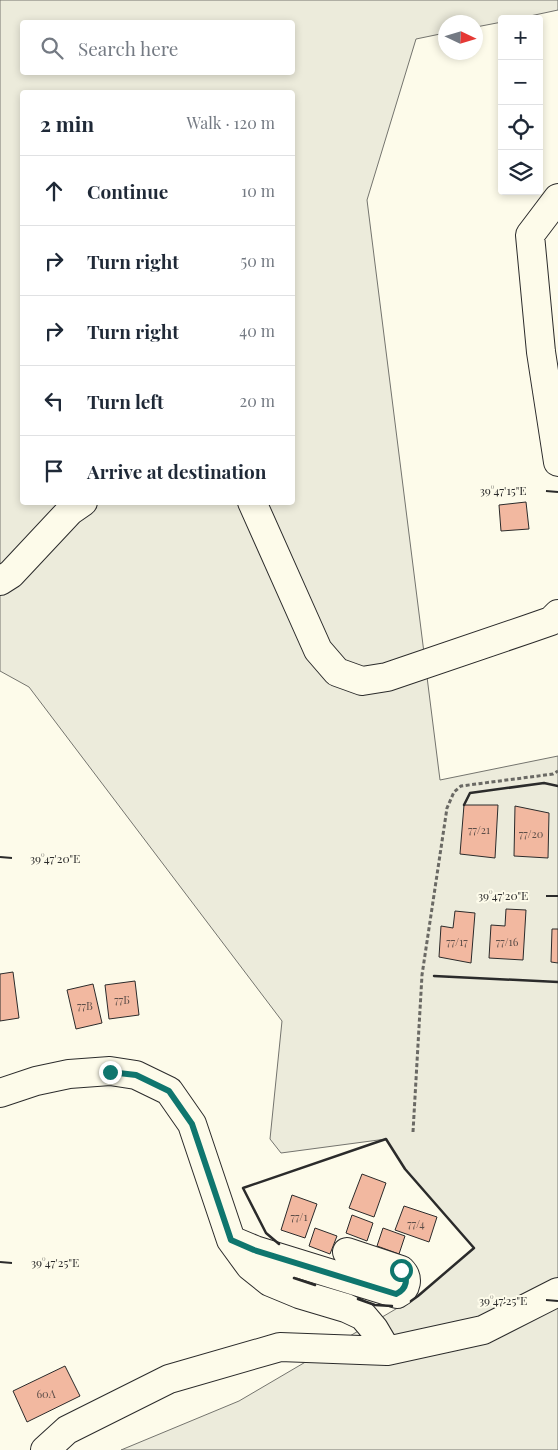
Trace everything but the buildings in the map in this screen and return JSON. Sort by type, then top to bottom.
[{"type":"street","points":[[558,198],[530,235],[541,352],[558,462]]},
{"type":"street","points":[[0,581],[11,574],[70,511],[79,505]]},
{"type":"street","points":[[253,505],[318,650],[337,672],[362,681],[387,677],[528,629],[551,621],[558,614]]},
{"type":"street","points":[[0,1093],[36,1081],[69,1074],[110,1072],[136,1075],[169,1091],[192,1124],[231,1240],[250,1266],[270,1282],[299,1294],[346,1308],[362,1316],[374,1329],[387,1351]]},
{"type":"street","points":[[231,1240],[254,1250],[396,1294],[406,1286],[406,1279],[401,1270],[347,1252]]},
{"type":"street","points":[[45,1450],[67,1430],[169,1380],[280,1347],[387,1351],[483,1330],[558,1292]]},
{"type":"path","points":[[413,1132],[422,975],[447,808],[454,792],[461,786],[553,774],[558,771]]},
{"type":"shaded area","points":[[0,0],[558,0],[558,10],[535,15],[498,15],[498,23],[483,26],[483,15],[438,15],[438,34],[416,39],[367,200],[440,780],[558,756],[558,1450],[121,1450],[239,1401],[418,1296],[474,1248],[405,1169],[386,1139],[281,1153],[270,1139],[282,1021],[29,687],[0,671]]},
{"type":"wall","points":[[464,805],[470,793],[544,783],[558,786]]},
{"type":"wall","points":[[434,976],[558,982]]},
{"type":"wall","points":[[279,1244],[266,1233],[243,1188],[386,1139],[405,1169],[474,1248],[411,1301]]},
{"type":"wall","points":[[294,1278],[315,1285]]},
{"type":"wall","points":[[358,1299],[375,1305],[392,1306]]},
{"type":"route","points":[[110,1072],[136,1075],[169,1091],[192,1124],[231,1240],[254,1250],[396,1294],[406,1286],[404,1272],[401,1270]]}]
